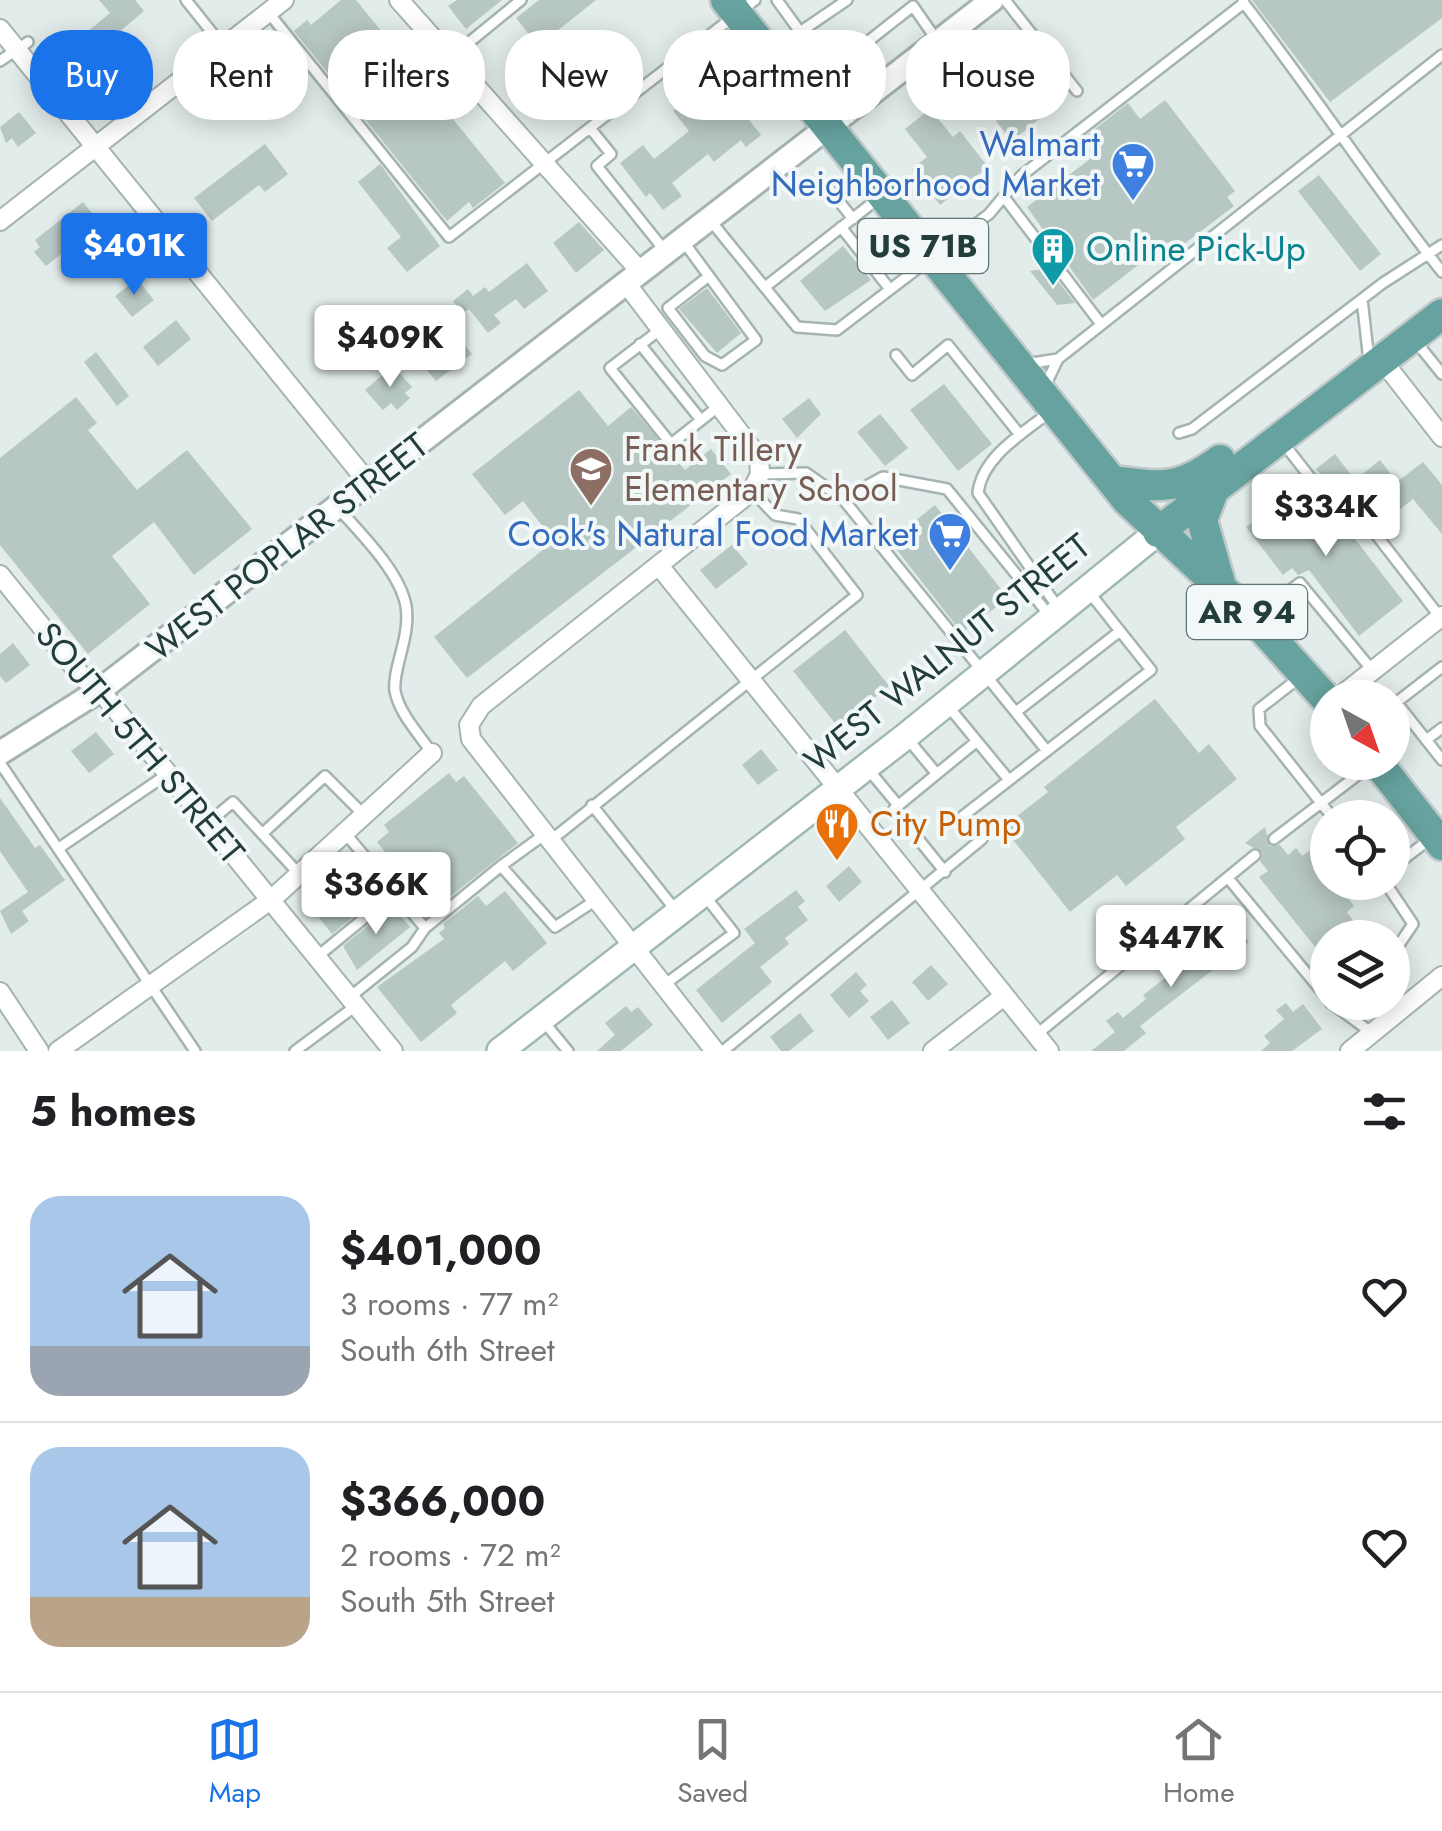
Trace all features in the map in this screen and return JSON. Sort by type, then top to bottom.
[{"type":"main road","name":"US 71B","points":[[739,4],[755,30]]},
{"type":"main road","name":"US 71B","points":[[822,120],[1047,402],[1158,532]]},
{"type":"main road","name":"WEST WALNUT STREET","points":[[500,1051],[906,736],[1158,532],[1442,314]]},
{"type":"main road","points":[[1112,481],[1160,488],[1189,483],[1285,413],[1338,394]]},
{"type":"main road","name":"AR 94","points":[[1214,489],[1202,520],[1224,592]]},
{"type":"main road","name":"AR 94","points":[[1158,532],[1253,618],[1310,680]]},
{"type":"main road","points":[[1390,780],[1438,840]]},
{"type":"street","points":[[250,30],[284,0]]},
{"type":"street","points":[[399,0],[425,30]]},
{"type":"street","name":"WEST POPLAR STREET","points":[[954,30],[992,0]]},
{"type":"street","points":[[0,29],[22,45],[94,147],[370,485]]},
{"type":"street","name":"WEST POPLAR STREET","points":[[0,753],[100,690],[906,67]]},
{"type":"street","points":[[0,221],[173,92]]},
{"type":"street","points":[[485,98],[632,276],[660,329],[759,458],[756,483],[660,566],[480,706],[469,724],[471,739],[715,1051]]},
{"type":"street","points":[[1376,365],[1442,437]]},
{"type":"street","points":[[660,566],[1049,1051]]},
{"type":"street","name":"SOUTH 5TH STREET","points":[[0,575],[82,678],[100,690],[169,773],[393,1051]]},
{"type":"street","points":[[1360,680],[1441,617]]},
{"type":"street","points":[[58,1051],[272,899],[432,753]]},
{"type":"street","points":[[1350,1051],[1442,976]]},
{"type":"street","points":[[0,992],[40,1051]]},
{"type":"street","points":[[932,1051],[1004,996]]},
{"type":"lane","points":[[186,0],[210,30]]},
{"type":"lane","points":[[484,30],[520,0]]},
{"type":"lane","points":[[777,0],[799,30]]},
{"type":"lane","points":[[805,30],[847,0]]},
{"type":"lane","points":[[1005,0],[1077,91]]},
{"type":"lane","points":[[708,218],[797,327],[836,330],[990,214],[1021,176],[1242,2],[1323,106],[1337,136],[1442,272]]},
{"type":"lane","points":[[879,30],[910,3],[936,30]]},
{"type":"lane","points":[[268,12],[449,237],[544,165],[739,4]]},
{"type":"lane","points":[[0,62],[22,45]]},
{"type":"lane","points":[[987,45],[1010,76],[974,104],[951,73],[968,60],[987,45]]},
{"type":"lane","points":[[1017,365],[1058,358],[1442,55]]},
{"type":"lane","points":[[590,128],[611,154],[597,166],[673,245],[709,276],[756,340],[722,365],[704,356],[668,308],[709,276]]},
{"type":"lane","points":[[827,186],[852,219]]},
{"type":"lane","points":[[765,288],[882,195]]},
{"type":"lane","points":[[1004,197],[1101,324]]},
{"type":"lane","points":[[842,227],[889,288]]},
{"type":"lane","points":[[1179,433],[1192,429],[1362,299],[1442,245]]},
{"type":"lane","points":[[1362,299],[1376,365]]},
{"type":"lane","points":[[660,329],[610,368],[671,444],[719,406]]},
{"type":"lane","points":[[1412,337],[1442,374]]},
{"type":"lane","points":[[640,344],[700,420]]},
{"type":"lane","points":[[896,355],[912,374],[948,345],[1020,435]]},
{"type":"lane","points":[[1056,615],[978,494],[980,475],[1047,402],[1058,358]]},
{"type":"lane","points":[[1280,438],[1338,513],[1371,528],[1441,617]]},
{"type":"lane","points":[[295,1051],[412,946],[424,928],[501,866],[592,806],[858,595],[798,519],[775,516],[756,483],[806,473],[843,498],[1047,751]]},
{"type":"lane","points":[[843,498],[883,477],[947,489],[1056,615]]},
{"type":"lane","points":[[339,509],[398,584],[406,605],[406,645],[394,688],[402,709],[432,753]]},
{"type":"lane","points":[[1253,618],[1300,582],[1373,670]]},
{"type":"lane","points":[[723,1051],[920,894],[982,838],[963,816],[1151,670],[1088,590]]},
{"type":"lane","points":[[1016,712],[1120,631]]},
{"type":"lane","points":[[1410,692],[1442,667]]},
{"type":"lane","points":[[1305,674],[1259,709],[1258,716],[1260,726],[1320,800]]},
{"type":"lane","points":[[946,704],[1008,780]]},
{"type":"lane","points":[[1410,721],[1442,760]]},
{"type":"lane","points":[[1426,740],[1442,728]]},
{"type":"lane","points":[[906,736],[936,773]]},
{"type":"lane","points":[[945,872],[894,809],[977,741]]},
{"type":"lane","points":[[0,763],[195,1051]]},
{"type":"lane","points":[[867,766],[898,804]]},
{"type":"lane","points":[[58,848],[169,773]]},
{"type":"lane","points":[[262,834],[325,776],[364,814]]},
{"type":"lane","points":[[1325,800],[1352,780]]},
{"type":"lane","points":[[209,822],[232,802],[300,874]]},
{"type":"lane","points":[[592,806],[677,912]]},
{"type":"lane","points":[[1274,839],[1310,811]]},
{"type":"lane","points":[[345,833],[424,928]]},
{"type":"lane","points":[[1410,857],[1438,840]]},
{"type":"lane","points":[[1036,1035],[1255,856]]},
{"type":"lane","points":[[501,866],[555,927],[596,900]]},
{"type":"lane","points":[[1228,878],[1310,977]]},
{"type":"lane","points":[[318,956],[395,893]]},
{"type":"lane","points":[[662,986],[734,933],[702,893]]},
{"type":"lane","points":[[1397,900],[1413,924],[1410,928]]},
{"type":"lane","points":[[540,1018],[568,1051]]},
{"type":"lane","points":[[1355,1020],[1372,1033]]},
{"type":"building","points":[[99,0],[135,0],[144,11],[121,30],[89,30],[110,13]]},
{"type":"building","points":[[341,0],[356,0],[380,30],[328,30],[328,73],[308,48],[308,30],[295,30],[307,20],[311,25]]},
{"type":"building","points":[[457,0],[502,0],[466,29],[448,6]]},
{"type":"building","points":[[539,0],[596,0],[558,30],[525,30],[516,18]]},
{"type":"building","points":[[1252,0],[1442,0],[1442,18],[1330,102]]},
{"type":"building","name":"Walmart Neighborhood Market","points":[[1165,100],[1235,191],[1227,197],[1234,206],[1175,251],[1168,242],[1093,300],[1027,207],[1098,153],[1086,136],[1128,103],[1140,119]]},
{"type":"building","points":[[19,112],[36,133],[18,147],[12,138],[6,143],[0,127]]},
{"type":"building","points":[[366,120],[454,120],[505,183],[473,208],[469,202],[447,221]]},
{"type":"building","points":[[680,120],[749,120],[761,135],[746,147],[741,140],[714,162],[708,154],[672,183],[682,196],[663,210],[650,193],[646,197],[620,163],[643,145],[654,159],[689,131]]},
{"type":"building","points":[[916,120],[939,120],[953,137],[960,131],[988,167],[940,205],[912,169],[927,157],[905,129]]},
{"type":"building","points":[[997,120],[1038,120],[1012,141]]},
{"type":"building","points":[[265,144],[288,174],[265,192],[259,185],[212,221],[194,198]]},
{"type":"building","points":[[380,164],[440,246],[407,272],[387,248],[401,237],[358,182]]},
{"type":"building","points":[[1319,175],[1381,254],[1360,271],[1298,191]]},
{"type":"building","points":[[83,202],[105,230],[112,224],[128,243],[112,257],[89,232],[46,266],[34,252],[40,247],[35,240]]},
{"type":"building","points":[[579,222],[604,250],[576,273],[553,243]]},
{"type":"building","points":[[843,246],[871,280],[825,311],[800,281]]},
{"type":"building","points":[[527,263],[548,291],[524,309],[516,299],[494,315],[501,323],[488,333],[469,309],[462,314],[453,301],[468,289],[473,296],[485,287],[489,292]]},
{"type":"building","name":"Online Pick-Up","points":[[1048,268],[1075,303],[1057,305],[1030,271]]},
{"type":"building","points":[[137,279],[154,300],[132,317],[115,296]]},
{"type":"building","points":[[707,288],[741,333],[717,353],[679,309]]},
{"type":"building","points":[[176,320],[191,339],[158,366],[143,347]]},
{"type":"building","points":[[447,323],[472,354],[436,381],[411,351]]},
{"type":"building","points":[[96,352],[129,396],[117,406],[84,362]]},
{"type":"building","points":[[393,366],[412,387],[405,393],[410,398],[397,410],[391,403],[383,410],[365,390]]},
{"type":"building","points":[[944,384],[992,444],[958,471],[910,410]]},
{"type":"building","points":[[579,390],[608,426],[631,407],[685,470],[711,449],[731,474],[467,678],[434,637],[554,541],[523,501],[505,515],[472,474]]},
{"type":"building","points":[[76,397],[97,423],[88,430],[137,490],[187,450],[252,529],[194,575],[154,522],[112,556],[150,604],[88,654],[0,545],[0,458]]},
{"type":"building","points":[[809,398],[821,414],[797,438],[782,419]]},
{"type":"building","points":[[880,414],[908,448],[885,466],[857,432]]},
{"type":"building","points":[[1335,454],[1355,480],[1380,460],[1397,482],[1423,462],[1442,485],[1442,534],[1413,499],[1389,518],[1373,498],[1352,510],[1316,469]]},
{"type":"building","points":[[1307,486],[1338,532],[1345,526],[1403,601],[1359,636],[1309,570],[1298,575],[1292,568],[1283,575],[1246,527]]},
{"type":"building","name":"Cook's Natural Food Market","points":[[935,505],[1008,598],[962,633],[893,545],[907,534],[904,530]]},
{"type":"building","points":[[732,545],[748,564],[716,589],[700,570]]},
{"type":"building","points":[[845,630],[889,686],[838,727],[793,671]]},
{"type":"building","points":[[13,643],[30,665],[6,683],[0,676],[0,654]]},
{"type":"building","points":[[1155,699],[1199,753],[1209,744],[1237,779],[1176,827],[1185,839],[1126,886],[1117,875],[1070,912],[1003,827],[1048,792],[1044,787]]},
{"type":"building","points":[[96,732],[114,754],[89,773],[71,751]]},
{"type":"building","points":[[761,749],[778,770],[758,785],[742,765]]},
{"type":"building","points":[[449,773],[456,782],[464,776],[518,843],[432,911],[377,842],[389,832],[384,825]]},
{"type":"building","points":[[0,798],[35,848],[40,845],[65,880],[22,911],[29,921],[11,934],[0,911],[28,892],[0,851]]},
{"type":"building","points":[[1265,827],[1270,846],[1280,845],[1288,855],[1296,848],[1302,856],[1310,850],[1310,900],[1350,900],[1354,906],[1347,912],[1353,920],[1310,920],[1310,941],[1259,877],[1268,871],[1260,861],[1263,853],[1245,843]]},
{"type":"building","points":[[359,864],[382,893],[332,934],[309,905]]},
{"type":"building","points":[[849,866],[862,882],[839,902],[826,886]]},
{"type":"building","points":[[796,890],[805,901],[798,907],[808,920],[785,938],[789,944],[760,967],[772,982],[722,1023],[696,990],[755,943],[744,929]]},
{"type":"building","points":[[505,891],[547,943],[513,971],[505,961],[451,1005],[457,1013],[421,1042],[377,987],[444,939],[439,933],[445,928],[443,924],[478,896],[486,906]]},
{"type":"building","points":[[392,906],[410,927],[357,970],[343,946]]},
{"type":"building","points":[[1235,924],[1249,942],[1140,1026],[1146,1033],[1124,1051],[1091,1051],[1115,1032],[1106,1021],[1118,1012],[1123,1018],[1146,999],[1143,995]]},
{"type":"building","points":[[931,965],[948,984],[928,1001],[912,982]]},
{"type":"building","points":[[856,972],[867,985],[860,991],[869,1001],[849,1018],[830,995]]},
{"type":"building","points":[[892,1000],[910,1023],[888,1040],[870,1017]]},
{"type":"building","points":[[1286,1003],[1293,1012],[1303,1004],[1310,1020],[1315,1020],[1322,1029],[1292,1051],[1261,1051],[1270,1043],[1264,1036],[1284,1019],[1276,1010]]},
{"type":"building","points":[[626,1006],[631,1012],[638,1007],[653,1025],[621,1051],[597,1051],[615,1035],[605,1023]]},
{"type":"building","points":[[800,1013],[814,1031],[789,1051],[781,1051],[770,1037]]},
{"type":"place","name":"Walmart Neighborhood Market","points":[[1133,202]]},
{"type":"place","name":"Online Pick-Up","points":[[1053,287]]},
{"type":"place","name":"Frank Tillery Elementary School","points":[[591,507]]},
{"type":"place","name":"Cook's Natural Food Market","points":[[950,572]]},
{"type":"place","name":"City Pump","points":[[837,862]]}]
